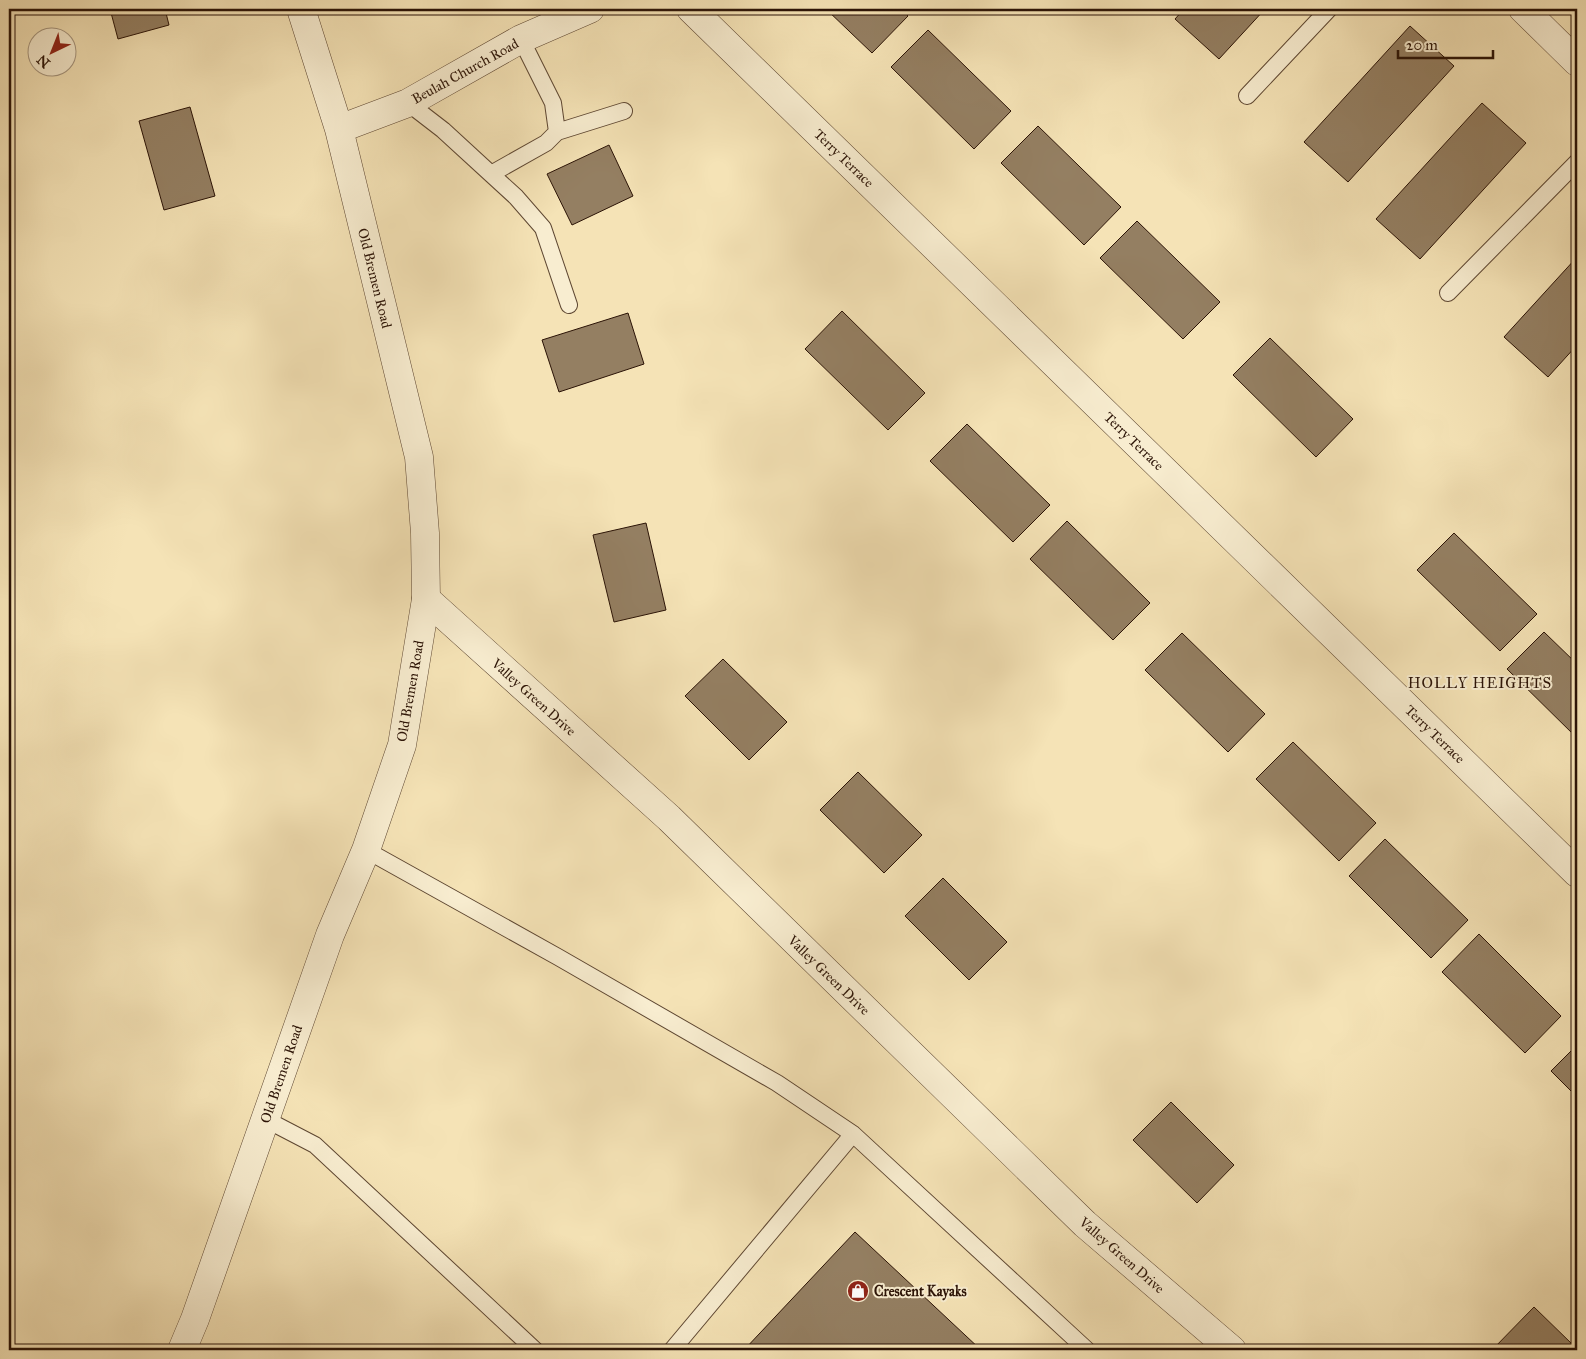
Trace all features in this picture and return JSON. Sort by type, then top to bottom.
[{"type":"street","name":"Old Bremen Road","points":[[182,1350],[195,1319],[330,935],[366,850],[402,745],[426,599],[425,533],[419,457],[339,129],[301,9]]},
{"type":"street","name":"Beulah Church Road","points":[[339,129],[408,103],[521,39],[590,9]]},
{"type":"street","name":"Terry Terrace","points":[[691,9],[1577,873]]},
{"type":"street","points":[[1523,9],[1577,62]]},
{"type":"street","name":"Valley Green Drive","points":[[426,599],[669,818],[1085,1224],[1232,1350]]},
{"type":"lane","points":[[1248,96],[1329,9]]},
{"type":"lane","points":[[521,39],[553,103],[557,132]]},
{"type":"lane","points":[[408,103],[444,130],[516,197],[543,228],[569,305]]},
{"type":"lane","points":[[491,174],[546,143],[557,132],[624,111]]},
{"type":"lane","points":[[1448,293],[1577,162]]},
{"type":"lane","points":[[366,850],[558,957],[777,1083],[853,1134],[1087,1350]]},
{"type":"lane","points":[[265,1119],[315,1145],[535,1350]]},
{"type":"lane","points":[[672,1350],[853,1134]]},
{"type":"building","points":[[110,9],[165,9],[169,25],[118,39]]},
{"type":"building","points":[[826,9],[901,9],[908,16],[872,53]]},
{"type":"building","points":[[1184,9],[1265,9],[1219,59],[1175,19]]},
{"type":"building","points":[[1410,26],[1454,66],[1348,182],[1304,142]]},
{"type":"building","points":[[928,30],[1011,111],[974,149],[891,67]]},
{"type":"building","points":[[1482,103],[1526,143],[1420,259],[1376,219]]},
{"type":"building","points":[[190,107],[215,196],[164,210],[139,121]]},
{"type":"building","points":[[1038,126],[1121,207],[1084,245],[1001,163]]},
{"type":"building","points":[[609,145],[633,196],[572,225],[547,174]]},
{"type":"building","points":[[1137,221],[1220,302],[1183,339],[1100,258]]},
{"type":"building","points":[[1577,257],[1577,345],[1548,377],[1504,337]]},
{"type":"building","points":[[842,311],[925,393],[888,430],[805,349]]},
{"type":"building","points":[[628,313],[644,364],[559,392],[542,340]]},
{"type":"building","points":[[1270,338],[1353,419],[1316,457],[1233,375]]},
{"type":"building","points":[[967,424],[1050,505],[1013,542],[930,461]]},
{"type":"building","points":[[1067,521],[1150,603],[1113,640],[1030,559]]},
{"type":"building","points":[[646,523],[666,610],[614,622],[593,535]]},
{"type":"building","points":[[1454,533],[1537,614],[1500,651],[1417,570]]},
{"type":"building","points":[[1544,632],[1577,664],[1577,738],[1507,669]]},
{"type":"building","points":[[1182,633],[1265,714],[1228,752],[1145,670]]},
{"type":"building","points":[[723,659],[787,722],[749,760],[685,696]]},
{"type":"building","points":[[1293,742],[1376,823],[1339,861],[1256,779]]},
{"type":"building","points":[[858,772],[922,835],[884,873],[820,810]]},
{"type":"building","points":[[1385,839],[1468,920],[1431,958],[1349,876]]},
{"type":"building","points":[[943,878],[1007,942],[969,980],[905,916]]},
{"type":"building","points":[[1479,934],[1561,1016],[1525,1053],[1442,972]]},
{"type":"building","points":[[1577,1045],[1577,1097],[1551,1071]]},
{"type":"building","points":[[1171,1102],[1234,1165],[1197,1203],[1133,1140]]},
{"type":"building","name":"Crescent Kayaks","points":[[855,1232],[981,1350],[744,1350]]},
{"type":"building","points":[[1534,1307],[1572,1344],[1566,1350],[1492,1350]]},
{"type":"place","name":"Crescent Kayaks","points":[[858,1291]]},
{"type":"district","name":"HOLLY HEIGHTS","points":[[1480,683]]}]
